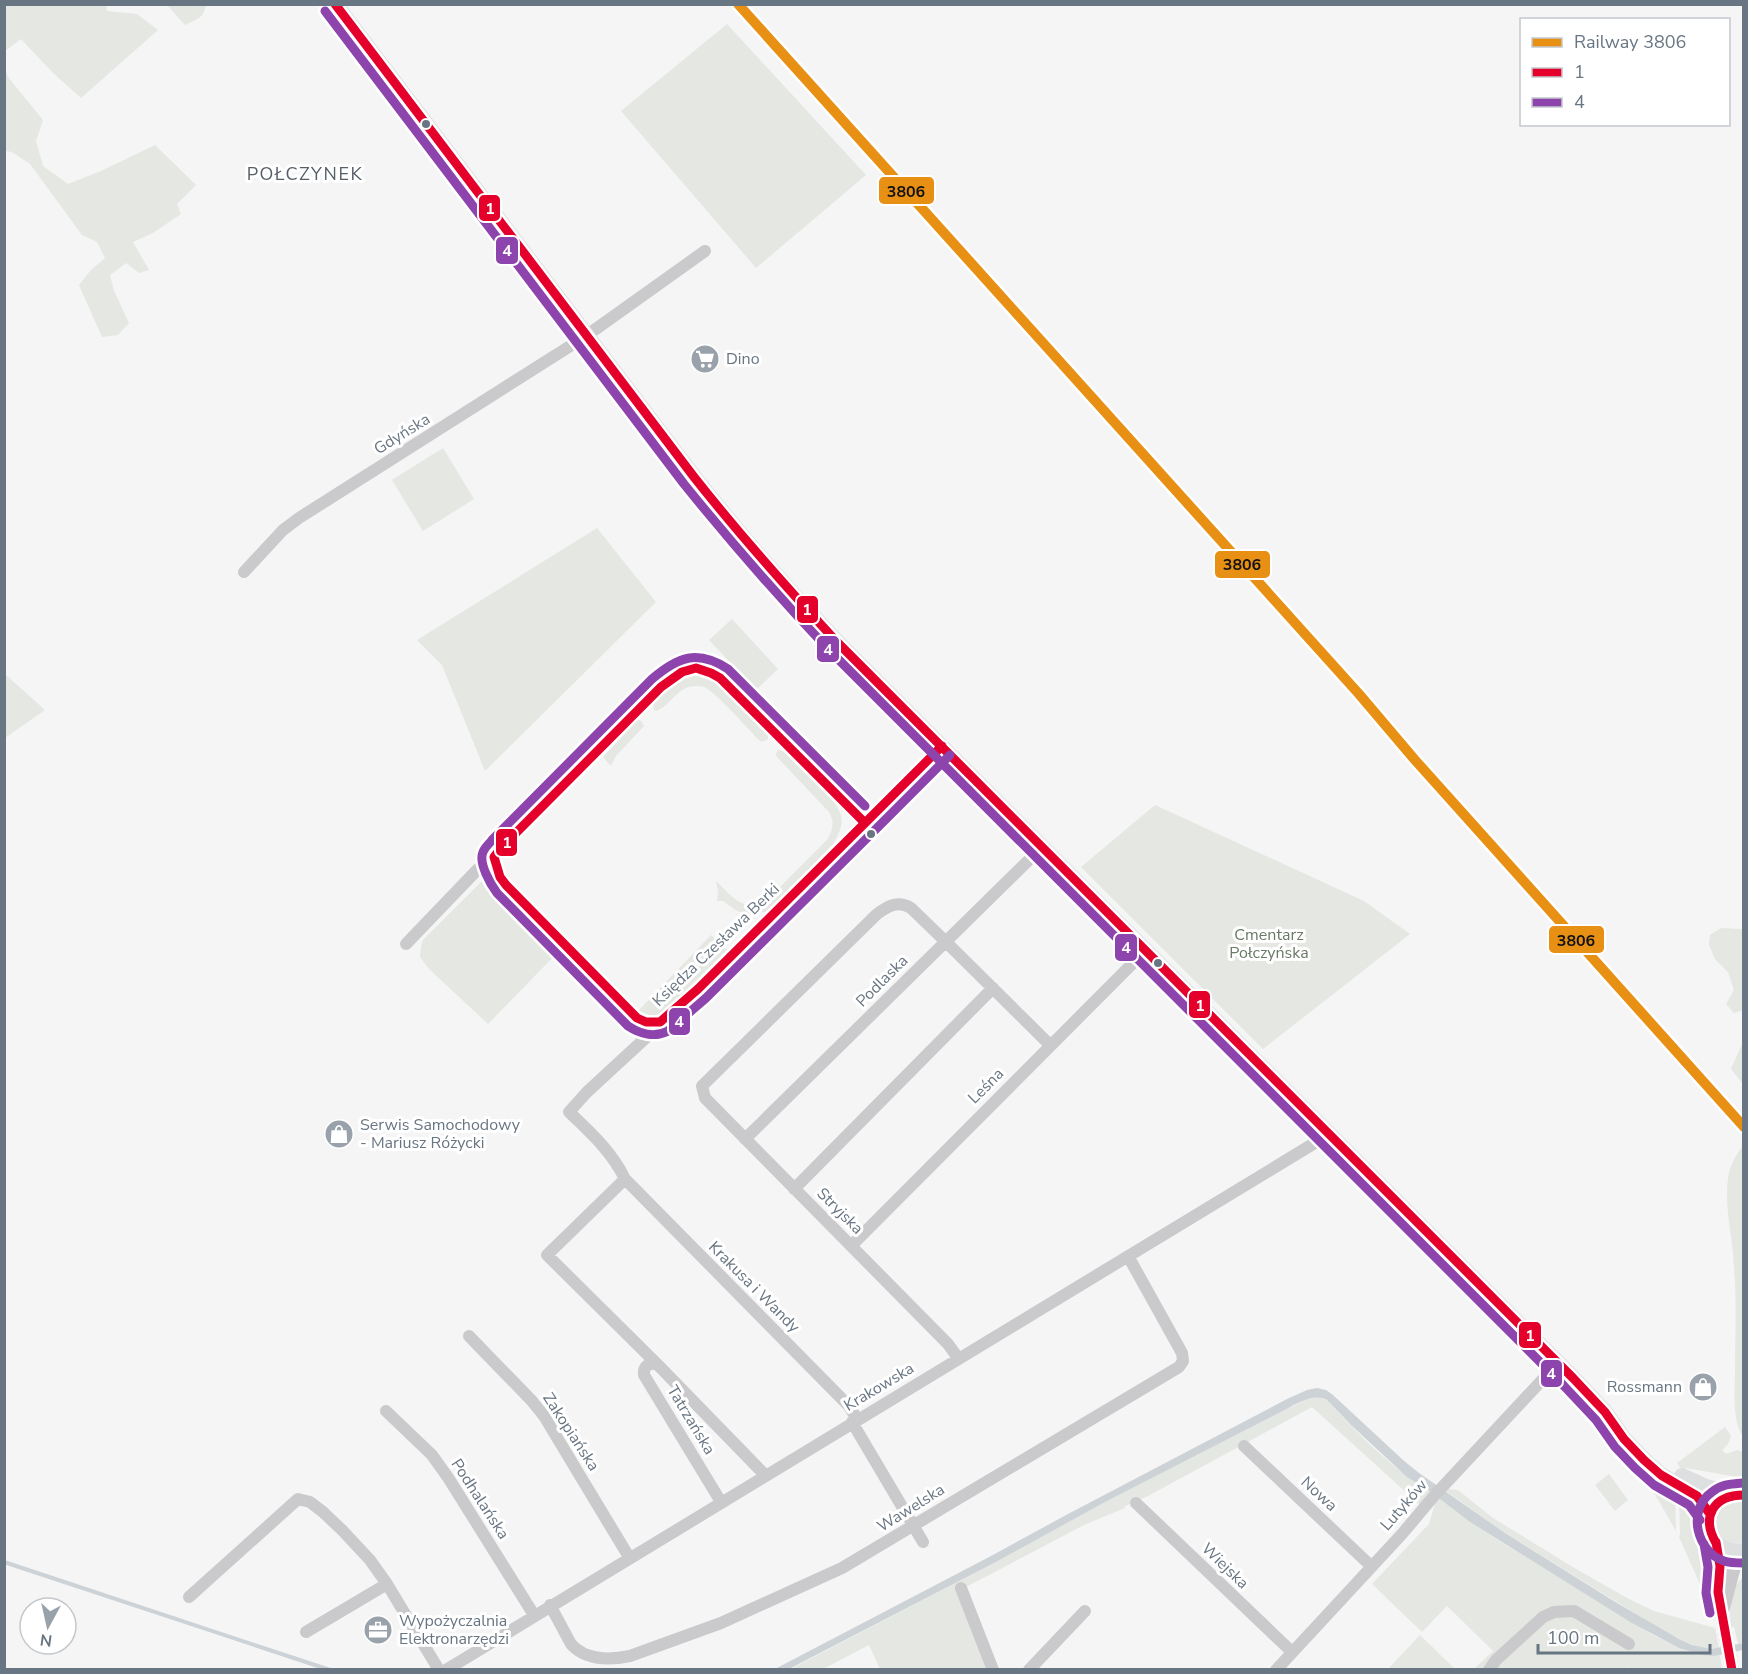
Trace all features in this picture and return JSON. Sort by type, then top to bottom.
[{"type":"main road","points":[[335,4],[694,477],[770,570],[836,640],[1558,1363],[1609,1417],[1624,1439],[1644,1460],[1661,1475],[1697,1496],[1710,1514]]},
{"type":"main road","points":[[1609,1417],[1677,1473],[1702,1486],[1739,1495]]},
{"type":"main road","points":[[1739,1495],[1726,1497],[1718,1502],[1708,1521],[1709,1531],[1716,1542],[1729,1551],[1742,1551]]},
{"type":"street","name":"Gdyńska","points":[[244,572],[284,530],[299,518],[586,336],[705,251]]},
{"type":"street","points":[[406,944],[661,687],[681,671],[691,669],[708,671],[720,678],[864,823]]},
{"type":"street","name":"Księdza Czesława Berki","points":[[494,857],[500,877],[506,885],[637,1018],[656,1023],[666,1018],[698,989],[942,746]]},
{"type":"street","name":"Podlaska","points":[[745,1139],[1042,847]]},
{"type":"street","name":"Stryjska","points":[[945,941],[909,907],[898,904],[885,908],[702,1086],[705,1098],[948,1344],[958,1359]]},
{"type":"street","points":[[945,941],[1050,1045]]},
{"type":"street","name":"Leśna","points":[[851,1246],[1146,950]]},
{"type":"street","points":[[794,1189],[993,988]]},
{"type":"street","name":"Krakusa i Wandy","points":[[666,1018],[587,1092],[569,1112],[606,1148],[625,1179],[849,1406],[923,1542]]},
{"type":"street","name":"Krakowska","points":[[446,1670],[1318,1141],[1328,1131]]},
{"type":"street","name":"Tatrzańska","points":[[625,1179],[547,1255],[765,1475]]},
{"type":"street","name":"Wawelska","points":[[550,1605],[571,1644],[581,1654],[597,1658],[630,1656],[721,1623],[832,1573],[869,1553],[1179,1367],[1183,1361],[1182,1353],[1128,1256]]},
{"type":"street","name":"Zakopiańska","points":[[469,1336],[544,1416],[630,1557]]},
{"type":"street","name":"Lutyków","points":[[1276,1670],[1558,1363]]},
{"type":"street","name":"Tatrzańska","points":[[658,1365],[648,1364],[644,1368],[644,1375],[721,1502]]},
{"type":"street","name":"Podhalańska","points":[[386,1411],[432,1455],[534,1615]]},
{"type":"street","name":"Nowa","points":[[1244,1446],[1371,1566]]},
{"type":"street","points":[[189,1597],[298,1499],[310,1502],[342,1530],[370,1560],[439,1670]]},
{"type":"street","name":"Wiejska","points":[[1136,1503],[1292,1652]]},
{"type":"street","points":[[1716,1542],[1720,1566],[1718,1592],[1731,1665]]},
{"type":"street","points":[[1722,1610],[1742,1551]]},
{"type":"street","points":[[1731,1578],[1743,1571]]},
{"type":"street","points":[[306,1632],[387,1584]]},
{"type":"street","points":[[961,1588],[993,1670]]},
{"type":"street","points":[[1029,1670],[1085,1611]]},
{"type":"street","points":[[1489,1670],[1496,1660],[1543,1617],[1554,1612],[1574,1611],[1629,1644]]},
{"type":"green space","points":[[5,4],[106,5],[107,11],[137,14],[158,30],[81,98],[21,39],[5,51]]},
{"type":"green space","points":[[167,5],[206,5],[201,16],[185,25]]},
{"type":"green space","points":[[727,24],[866,175],[756,268],[621,111]]},
{"type":"green space","points":[[4,65],[8,77],[43,120],[36,141],[43,166],[68,184],[155,145],[196,185],[177,204],[181,214],[153,233],[133,242],[149,270],[139,273],[126,263],[110,275],[114,291],[129,323],[118,335],[102,337],[79,285],[105,258],[97,242],[82,235],[30,164],[12,152],[5,151]]},
{"type":"green space","points":[[443,448],[474,499],[423,531],[392,480]]},
{"type":"green space","points":[[597,528],[656,602],[485,771],[442,665],[417,640]]},
{"type":"green space","points":[[732,619],[778,669],[756,690],[709,640]]},
{"type":"green space","points":[[5,674],[45,710],[4,738]]},
{"type":"green space","points":[[701,675],[710,678],[720,686],[768,734],[768,739],[762,742],[758,739],[715,695],[702,686],[686,688],[660,709],[654,710],[653,704],[674,684],[686,678]]},
{"type":"green space","points":[[638,719],[644,726],[616,756],[611,766],[603,757]]},
{"type":"green space","points":[[778,750],[783,751],[833,801],[840,812],[842,822],[833,844],[773,907],[765,912],[748,914],[737,911],[723,901],[717,901],[716,881],[744,904],[751,905],[766,901],[827,840],[831,833],[832,819],[829,812],[777,757]]},
{"type":"green space","name":"Cmentarz Połczyńska","points":[[1155,805],[1364,901],[1410,934],[1263,1049],[1081,867]]},
{"type":"green space","points":[[485,878],[490,878],[562,948],[488,1024],[429,969],[420,957],[422,941]]},
{"type":"green space","points":[[1721,928],[1743,931],[1743,1010],[1734,1013],[1726,1004],[1734,990],[1728,972],[1715,959],[1709,945],[1710,935]]},
{"type":"green space","points":[[711,935],[727,950],[661,1015],[651,1016],[638,1011]]},
{"type":"green space","points":[[1743,1042],[1743,1084],[1731,1069]]},
{"type":"green space","points":[[1743,1146],[1743,1437],[1737,1423],[1735,1406],[1735,1293],[1727,1189],[1731,1166]]},
{"type":"green space","points":[[1318,1397],[1327,1400],[1389,1462],[1431,1492],[1420,1505],[1312,1407],[1125,1508],[1084,1525],[966,1587],[999,1669],[880,1669],[869,1645],[823,1669],[789,1670],[1107,1501],[1307,1399]]},
{"type":"green space","points":[[1725,1427],[1731,1436],[1728,1444],[1722,1450],[1726,1454],[1737,1450],[1743,1452],[1743,1478],[1686,1468],[1683,1472],[1677,1463]]},
{"type":"green space","points":[[1641,1470],[1675,1493],[1676,1531]]},
{"type":"green space","points":[[1609,1474],[1628,1500],[1615,1511],[1595,1485]]},
{"type":"green space","points":[[1458,1490],[1493,1518],[1629,1599],[1654,1611],[1715,1628],[1719,1648],[1697,1647],[1667,1633],[1505,1533],[1446,1491]]},
{"type":"green space","points":[[1682,1491],[1699,1507],[1715,1559],[1715,1608],[1711,1609],[1679,1537],[1679,1496]]},
{"type":"green space","points":[[1440,1498],[1470,1522],[1501,1542],[1653,1635],[1694,1653],[1720,1655],[1722,1669],[1631,1670],[1629,1667],[1624,1670],[1474,1669],[1493,1651],[1447,1606],[1422,1632],[1372,1584],[1429,1524],[1435,1503]]},
{"type":"green space","points":[[1743,1502],[1743,1542],[1732,1543],[1719,1533],[1716,1526],[1717,1517],[1720,1510],[1727,1504]]},
{"type":"green space","points":[[1743,1577],[1743,1643],[1738,1644],[1734,1627],[1731,1627],[1730,1607],[1735,1588]]},
{"type":"green space","points":[[1420,1635],[1455,1669],[1388,1669]]},
{"type":"shaded area","points":[[1317,1388],[1333,1395],[1419,1473],[1505,1533],[1617,1603],[1692,1645],[1711,1649],[1744,1643],[1743,1650],[1714,1656],[1703,1655],[1679,1648],[1632,1623],[1470,1522],[1407,1477],[1327,1400],[1315,1398],[1297,1404],[1107,1501],[994,1563],[789,1669],[773,1670],[1287,1399]]},
{"type":"waterway","points":[[4,1562],[330,1670]]},
{"type":"rail line","name":"3806","points":[[738,4],[1359,694],[1415,760],[1744,1127]]},
{"type":"transit line","name":"1","points":[[335,4],[694,477],[781,581],[836,641],[1573,1378],[1605,1412],[1624,1439],[1644,1460],[1661,1475],[1697,1496],[1710,1514]]},
{"type":"transit line","name":"4","points":[[325,11],[684,484],[791,609],[828,649],[1564,1386],[1596,1420],[1615,1447],[1635,1468],[1654,1485],[1689,1505],[1700,1520]]},
{"type":"transit line","name":"4","points":[[865,806],[728,669],[707,659],[688,658],[670,665],[652,679],[492,840],[483,852],[482,862],[497,893],[628,1026],[653,1035],[668,1031],[706,998],[872,833]]},
{"type":"transit line","name":"1","points":[[696,668],[720,678],[865,823],[698,989],[660,1022],[646,1022],[637,1018],[506,885],[500,877],[494,857],[661,687],[682,672],[696,668]]},
{"type":"transit line","name":"1","points":[[865,823],[942,746]]},
{"type":"transit line","name":"4","points":[[875,830],[950,755]]},
{"type":"transit line","name":"4","points":[[1743,1483],[1723,1486],[1712,1492],[1699,1509],[1697,1519],[1701,1540],[1707,1549],[1724,1561],[1743,1563]]},
{"type":"transit line","name":"1","points":[[1716,1543],[1710,1525],[1713,1509],[1724,1499],[1744,1495]]},
{"type":"transit line","name":"1","points":[[1716,1542],[1720,1566],[1718,1592],[1732,1670]]},
{"type":"transit line","name":"4","points":[[1704,1544],[1708,1567],[1706,1593],[1710,1613]]},
{"type":"place","name":"Dino","points":[[705,359]]},
{"type":"place","name":"Serwis Samochodowy - Mariusz Różycki","points":[[339,1134]]},
{"type":"place","name":"Rossmann","points":[[1703,1387]]},
{"type":"place","name":"Wypożyczalnia Elektronarzędzi","points":[[378,1630]]},
{"type":"district","name":"POŁCZYNEK","points":[[305,174]]}]
